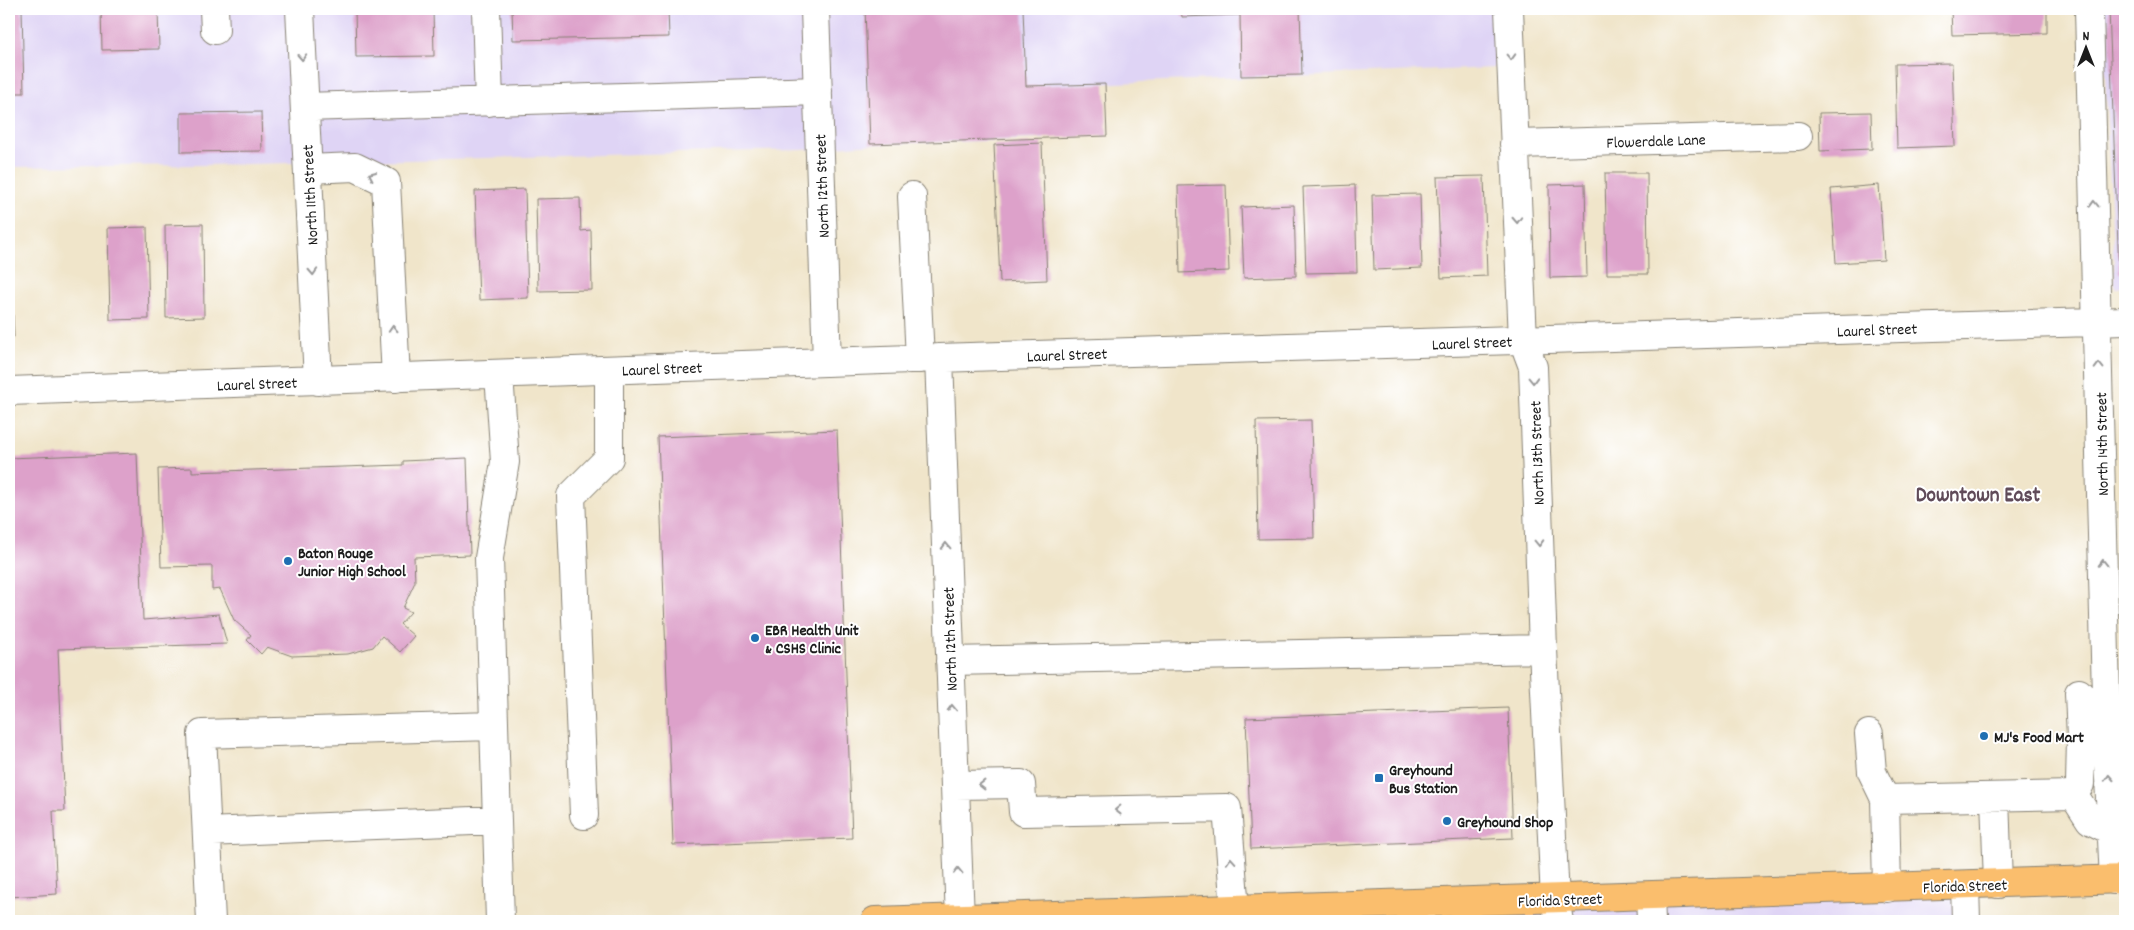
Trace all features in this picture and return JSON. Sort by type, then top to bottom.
[{"type":"main road","name":"Florida Street","points":[[875,921],[960,920],[1235,910],[1421,912],[1650,909],[1887,888],[2120,879]]},
{"type":"street","name":"North 11th Street","points":[[300,9],[318,381]]},
{"type":"street","points":[[486,9],[489,102]]},
{"type":"street","name":"North 12th Street","points":[[815,9],[827,362]]},
{"type":"street","name":"North 13th Street","points":[[1509,9],[1522,340],[1533,367],[1543,649],[1557,910]]},
{"type":"street","name":"North 14th Street","points":[[2088,9],[2098,322],[2115,591],[2108,737],[2112,831],[2120,879]]},
{"type":"street","points":[[305,107],[818,91]]},
{"type":"street","name":"Flowerdale Lane","points":[[1514,144],[1798,136]]},
{"type":"street","points":[[308,168],[355,167],[386,182],[396,378]]},
{"type":"street","name":"North 12th Street","points":[[912,196],[929,359],[950,662],[960,920]]},
{"type":"street","name":"Laurel Street","points":[[9,392],[827,362],[2125,321]]},
{"type":"street","points":[[584,815],[571,496],[610,458],[608,370]]},
{"type":"street","points":[[499,374],[504,462],[488,558],[500,921]]},
{"type":"street","points":[[950,662],[1543,649]]},
{"type":"street","points":[[2074,795],[2080,784],[2079,692]]},
{"type":"street","points":[[211,921],[202,734],[494,726]]},
{"type":"street","points":[[1869,734],[1872,772],[1885,799],[1887,888]]},
{"type":"street","points":[[2080,738],[2108,737]]},
{"type":"street","points":[[955,785],[1021,784],[1023,812],[1227,808],[1235,910]]},
{"type":"street","points":[[2074,795],[2090,820],[2112,831]]},
{"type":"street","points":[[1885,799],[2074,795]]},
{"type":"street","points":[[1995,797],[1998,884]]},
{"type":"street","points":[[206,832],[497,820]]},
{"type":"street","points":[[1965,885],[1966,921]]},
{"type":"shaded area","points":[[9,9],[1493,9],[1495,68],[1041,86],[1044,139],[860,145],[802,150],[206,165],[9,167]]},
{"type":"shaded area","points":[[2102,9],[2125,9],[2125,287],[2115,288]]},
{"type":"shaded area","points":[[1965,885],[1966,921],[1421,921],[1421,904]]},
{"type":"building","points":[[9,9],[22,9],[24,93],[9,93]]},
{"type":"building","points":[[101,9],[158,9],[159,49],[102,50]]},
{"type":"building","points":[[355,9],[433,9],[434,56],[356,57]]},
{"type":"building","points":[[512,9],[668,9],[669,37],[513,40]]},
{"type":"building","points":[[865,9],[1023,9],[1026,86],[1105,84],[1107,136],[870,144]]},
{"type":"building","points":[[1181,9],[1300,9],[1302,75],[1241,76],[1240,15],[1182,17]]},
{"type":"building","points":[[1951,9],[2047,9],[2047,33],[1952,35]]},
{"type":"building","points":[[2109,9],[2125,9],[2125,273],[2119,273]]},
{"type":"building","points":[[1952,63],[1955,146],[1897,148],[1895,64]]},
{"type":"building","points":[[261,112],[262,151],[181,152],[181,113]]},
{"type":"building","points":[[1871,112],[1872,149],[1820,151],[1819,113]]},
{"type":"building","points":[[1042,143],[1047,280],[1000,282],[994,145]]},
{"type":"building","points":[[1605,173],[1647,173],[1648,274],[1607,274]]},
{"type":"building","points":[[1484,176],[1487,276],[1441,278],[1437,177]]},
{"type":"building","points":[[1585,184],[1587,277],[1550,278],[1549,185]]},
{"type":"building","points":[[1226,185],[1229,271],[1180,273],[1178,186]]},
{"type":"building","points":[[1355,185],[1357,272],[1306,273],[1303,187]]},
{"type":"building","points":[[1879,185],[1884,260],[1836,263],[1831,189]]},
{"type":"building","points":[[525,189],[528,298],[479,300],[475,191]]},
{"type":"building","points":[[1420,194],[1422,268],[1374,270],[1372,195]]},
{"type":"building","points":[[580,198],[581,231],[591,230],[592,290],[538,291],[536,199]]},
{"type":"building","points":[[1294,205],[1296,276],[1244,278],[1241,207]]},
{"type":"building","points":[[203,224],[204,317],[166,318],[165,225]]},
{"type":"building","points":[[147,227],[149,319],[110,320],[108,228]]},
{"type":"building","points":[[10,238],[14,337],[9,337]]},
{"type":"building","points":[[1311,420],[1314,538],[1258,539],[1256,421]]},
{"type":"building","name":"EBR Health Unit & CSHS Clinic","points":[[837,430],[852,838],[673,845],[658,437]]},
{"type":"building","points":[[137,453],[143,620],[219,614],[227,644],[58,649],[65,811],[53,811],[57,894],[9,897],[9,458]]},
{"type":"building","name":"Baton Rouge Junior High School","points":[[467,458],[470,555],[414,557],[415,582],[403,608],[411,612],[400,624],[414,636],[400,652],[382,636],[373,647],[348,654],[292,656],[267,647],[261,654],[247,640],[251,635],[234,620],[220,589],[212,590],[212,566],[161,567],[158,469],[192,468],[192,472],[403,465],[403,461]]},
{"type":"building","name":"Greyhound Bus Station","points":[[1508,708],[1513,838],[1251,849],[1246,718]]},
{"type":"place","name":"Baton Rouge Junior High School","points":[[288,561]]},
{"type":"place","name":"EBR Health Unit & CSHS Clinic","points":[[755,638]]},
{"type":"place","name":"MJ's Food Mart","points":[[1984,736]]},
{"type":"place","name":"Greyhound Bus Station","points":[[1379,778]]},
{"type":"place","name":"Greyhound Shop","points":[[1447,821]]},
{"type":"district","name":"Downtown East","points":[[1978,494]]}]
